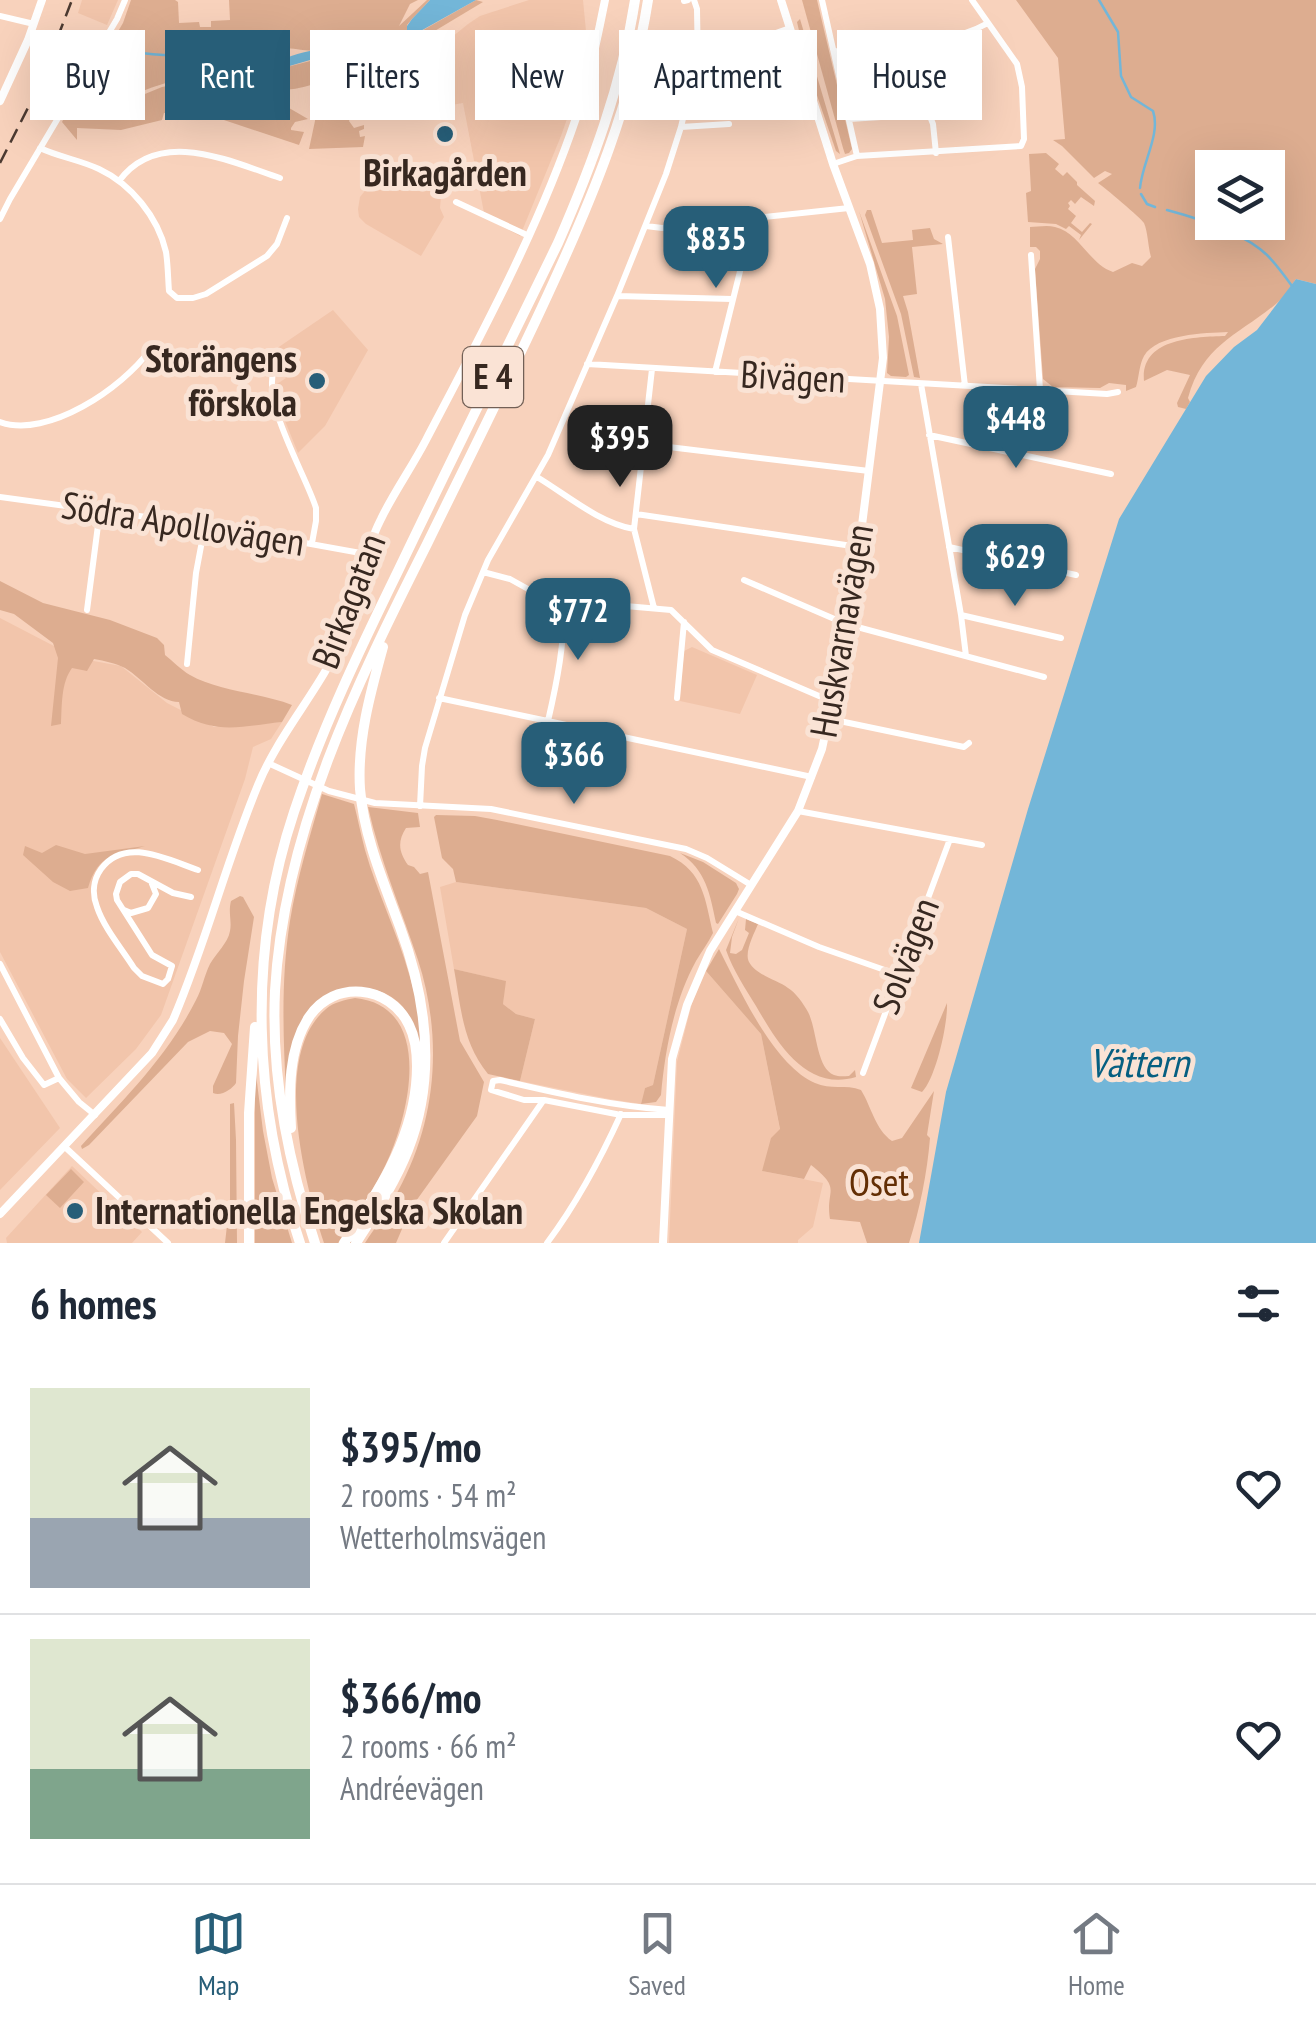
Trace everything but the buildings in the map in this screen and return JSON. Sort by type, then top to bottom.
[{"type":"highway","name":"E 4","points":[[300,1243],[279,1176],[269,1124],[263,1077],[261,991],[268,920],[292,816],[353,664],[574,208],[600,138],[636,0]]},
{"type":"highway","name":"E 4","points":[[315,1243],[293,1170],[277,1076],[275,992],[292,872],[332,748],[406,585],[520,355],[592,194],[631,79],[648,0]]},
{"type":"highway","points":[[356,1243],[408,1149],[426,1069],[418,984],[374,855],[360,785],[362,732],[368,702],[382,647],[406,585]]},
{"type":"highway","points":[[249,1243],[251,1067],[261,991]]},
{"type":"highway","points":[[293,1170],[290,1085],[304,1026],[312,1012],[336,995],[362,991],[388,1000],[408,1022],[414,1036],[417,1069],[413,1104],[393,1164],[344,1243]]},
{"type":"street","points":[[0,102],[42,0]]},
{"type":"street","points":[[0,220],[125,0]]},
{"type":"street","name":"Birkagatan","points":[[0,1214],[152,1053],[173,1020],[268,763],[345,634],[366,554],[382,516],[427,438],[529,236],[558,169],[577,115],[605,0]]},
{"type":"street","points":[[688,0],[697,9],[697,30]]},
{"type":"street","name":"Huskvarnavägen","points":[[662,1243],[672,1058],[686,1005],[710,951],[798,811],[813,777],[830,718],[883,358],[880,309],[870,264],[833,164],[782,0]]},
{"type":"street","points":[[822,0],[837,65]]},
{"type":"street","points":[[833,164],[857,156],[1023,144],[1020,74],[1012,54],[972,0]]},
{"type":"street","points":[[0,16],[34,24]]},
{"type":"street","points":[[834,52],[868,44],[951,38],[988,23]]},
{"type":"street","points":[[784,30],[790,28]]},
{"type":"street","points":[[420,806],[422,766],[465,616],[488,560],[536,477],[587,364],[646,226],[683,120]]},
{"type":"street","points":[[849,120],[857,156]]},
{"type":"street","points":[[931,120],[936,153]]},
{"type":"street","points":[[681,127],[729,124]]},
{"type":"street","points":[[40,148],[87,164],[119,181],[140,201],[165,248],[172,296],[184,299],[206,294],[267,256],[277,244],[287,218]]},
{"type":"street","points":[[119,181],[142,160],[187,150],[280,178]]},
{"type":"street","points":[[456,202],[529,236]]},
{"type":"street","points":[[646,226],[662,228],[849,208]]},
{"type":"street","points":[[715,372],[752,219]]},
{"type":"street","points":[[948,237],[965,386]]},
{"type":"street","points":[[1031,255],[1040,390]]},
{"type":"street","points":[[616,296],[732,299]]},
{"type":"street","points":[[0,422],[42,422],[84,406],[128,376],[150,350]]},
{"type":"street","name":"Bivägen","points":[[587,364],[1118,392]]},
{"type":"street","points":[[652,368],[634,530],[654,608]]},
{"type":"street","points":[[274,369],[271,379],[281,422],[316,508],[312,544]]},
{"type":"street","points":[[920,384],[966,656]]},
{"type":"street","points":[[929,434],[1110,474]]},
{"type":"street","points":[[644,444],[869,471]]},
{"type":"street","points":[[536,477],[594,513],[634,530]]},
{"type":"street","name":"Södra Apollovägen","points":[[0,497],[205,525],[366,554]]},
{"type":"street","points":[[87,610],[100,510]]},
{"type":"street","points":[[636,514],[858,547]]},
{"type":"street","points":[[187,664],[205,525]]},
{"type":"street","points":[[949,547],[1076,574]]},
{"type":"street","points":[[483,572],[510,579],[546,599],[671,610],[712,650],[833,702]]},
{"type":"street","points":[[744,580],[846,624],[1044,678]]},
{"type":"street","points":[[548,721],[558,676],[564,602]]},
{"type":"street","points":[[961,615],[1062,638]]},
{"type":"street","points":[[676,698],[684,622]]},
{"type":"street","points":[[439,698],[813,777]]},
{"type":"street","points":[[830,718],[964,747],[969,743]]},
{"type":"street","points":[[268,763],[349,797],[420,806],[491,808],[670,845],[708,858],[751,885]]},
{"type":"street","points":[[798,811],[982,845]]},
{"type":"street","name":"Solvägen","points":[[863,1072],[950,839]]},
{"type":"street","points":[[191,897],[172,893],[138,874],[120,882],[116,894],[152,955],[172,966],[164,984],[142,976],[134,968],[95,902],[94,889],[96,878],[109,860],[127,852],[142,852],[198,870]]},
{"type":"street","points":[[123,910],[131,913],[148,908],[156,894],[152,884]]},
{"type":"street","points":[[736,910],[819,947],[899,975]]},
{"type":"street","points":[[0,964],[59,1078],[94,1115]]},
{"type":"street","points":[[0,1020],[44,1085],[59,1078]]},
{"type":"street","points":[[622,1111],[500,1080],[490,1085],[491,1090],[524,1100],[622,1111],[669,1113]]},
{"type":"street","points":[[444,1243],[549,1092]]},
{"type":"street","points":[[547,1243],[589,1178],[622,1111]]},
{"type":"street","points":[[65,1147],[168,1243]]},
{"type":"shaded area","points":[[82,0],[118,0],[107,25],[78,13]]},
{"type":"shaded area","points":[[529,0],[583,0],[586,30],[475,30],[475,120],[567,120],[520,236],[485,218],[463,103],[455,104],[455,35],[480,16]]},
{"type":"shaded area","points":[[403,174],[441,196],[444,217],[421,256],[359,217],[360,197],[368,187],[387,175]]},
{"type":"shaded area","name":"Storängens förskola","points":[[333,310],[368,350],[325,426],[298,453],[274,386],[286,378],[270,353]]},
{"type":"shaded area","points":[[0,618],[77,658],[121,666],[167,703],[214,727],[282,722],[271,739],[253,747],[161,1015],[136,1049],[86,1098],[67,1079],[0,952]]},
{"type":"shaded area","points":[[692,647],[757,675],[740,714],[680,701],[684,651]]},
{"type":"shaded area","points":[[456,882],[646,908],[687,929],[653,1085],[645,1088],[641,1104],[520,1081],[535,1019],[516,1014],[503,1004],[505,981],[454,969],[440,887]]},
{"type":"shaded area","points":[[706,971],[761,1034],[780,1130],[762,1171],[823,1183],[813,1227],[798,1243],[669,1243],[677,1062],[692,1003]]},
{"type":"shaded area","points":[[0,1038],[60,1128],[0,1190]]},
{"type":"shaded area","name":"Internationella Engelska Skolan","points":[[72,1166],[142,1232],[132,1243],[7,1243],[6,1238]]},
{"type":"green space","points":[[131,0],[175,0],[179,23],[199,22],[200,27],[211,27],[211,21],[230,20],[229,0],[418,0],[410,4],[399,26],[430,0],[407,25],[407,30],[310,30],[310,51],[290,49],[290,30],[165,30],[165,84],[145,90],[145,30],[119,30]]},
{"type":"green space","points":[[476,0],[483,2],[436,30],[423,30]]},
{"type":"green space","points":[[802,0],[817,0],[837,85],[837,120],[845,120],[852,149],[849,153],[845,154],[843,148],[817,54],[817,30],[810,30]]},
{"type":"green space","points":[[1016,0],[1316,0],[1316,284],[1296,279],[1280,301],[1224,342],[1203,365],[1186,409],[1177,403],[1190,375],[1167,370],[1144,381],[1151,356],[1172,343],[1225,336],[1228,332],[1182,336],[1159,343],[1144,356],[1136,387],[1126,391],[1126,385],[1109,383],[1100,388],[1053,387],[1043,379],[1035,269],[1040,251],[1030,247],[1030,227],[1063,230],[1113,272],[1132,263],[1142,266],[1151,257],[1144,223],[1098,183],[1112,174],[1105,171],[1094,178],[1053,140],[1065,139],[1058,58]]},
{"type":"green space","points":[[310,61],[310,85],[290,89],[290,66]]},
{"type":"green space","points":[[817,76],[840,154],[817,95]]},
{"type":"green space","points":[[165,86],[162,120],[121,130],[77,128],[77,140],[62,122],[145,120],[145,94]]},
{"type":"green space","points":[[290,109],[308,119],[295,122],[291,128],[304,132],[299,145],[224,120],[290,120]]},
{"type":"green space","points":[[349,120],[354,128],[364,125],[359,131],[360,137],[365,136],[363,147],[309,149],[315,121]]},
{"type":"green space","points":[[1046,153],[1059,164],[1055,169],[1063,176],[1067,172],[1095,201],[1094,206],[1081,197],[1075,204],[1071,200],[1068,203],[1068,209],[1076,216],[1071,223],[1082,232],[1092,224],[1079,240],[1081,235],[1069,226],[1066,229],[1056,224],[1028,222],[1029,154]]},
{"type":"green space","points":[[871,210],[882,243],[913,240],[912,230],[930,228],[934,239],[943,244],[912,247],[917,294],[903,296],[920,378],[914,377],[901,314],[865,215]]},
{"type":"green space","points":[[859,211],[897,316],[909,375],[906,377],[887,373],[885,299]]},
{"type":"green space","points":[[0,581],[43,603],[110,620],[157,638],[164,645],[165,655],[201,680],[292,705],[282,722],[207,725],[182,714],[179,702],[158,694],[125,668],[94,659],[87,671],[72,668],[68,674],[61,724],[51,726],[58,658],[53,643],[14,614],[0,610]]},
{"type":"green space","points":[[322,794],[354,804],[418,1013],[422,1049],[413,1118],[419,1060],[412,1022],[392,998],[365,988],[335,993],[310,1011],[292,1049],[286,1091],[287,942],[296,889]]},
{"type":"green space","points":[[368,807],[418,813],[420,827],[406,828],[401,851],[408,865],[420,874],[428,872],[460,1041],[484,1082],[477,1116],[411,1208],[396,1243],[365,1243],[398,1191],[421,1136],[432,1078],[433,1048],[426,989]]},
{"type":"green space","points":[[436,815],[475,816],[670,856],[690,870],[705,898],[713,933],[696,961],[676,1009],[661,1095],[656,1102],[641,1104],[645,1088],[653,1085],[687,929],[646,908],[456,882],[453,869],[442,858]]},
{"type":"green space","points":[[56,845],[85,854],[145,846],[109,857],[97,868],[88,888],[70,891],[53,882],[23,855],[25,846],[42,853]]},
{"type":"green space","points":[[680,853],[736,883],[737,894],[718,924],[701,875]]},
{"type":"green space","points":[[240,896],[254,917],[238,1036],[236,1083],[223,1093],[213,1093],[232,1044],[224,1033],[210,1031],[188,1042],[82,1149],[158,1059],[185,1020],[210,964],[229,935],[231,901]]},
{"type":"green space","points":[[739,918],[730,953],[742,950],[749,933],[745,930],[746,919],[758,924],[749,948],[752,967],[791,990],[802,1002],[828,1071],[849,1076],[855,1070],[856,1077],[838,1080],[808,1071],[773,1034],[726,950]]},
{"type":"green space","name":"Oset","points":[[719,949],[747,1004],[785,1060],[815,1083],[861,1090],[878,1124],[892,1141],[902,1138],[934,1091],[925,1178],[909,1243],[867,1243],[860,1222],[830,1219],[830,1185],[811,1165],[804,1179],[762,1171],[771,1138],[780,1129],[761,1034],[706,971]]},
{"type":"green space","points":[[454,969],[506,981],[503,1004],[516,1014],[535,1019],[520,1081],[488,1074],[479,1062],[464,1024]]},
{"type":"green space","points":[[355,998],[379,1005],[396,1019],[405,1038],[408,1086],[398,1135],[379,1178],[338,1243],[324,1243],[302,1156],[296,1088],[309,1030],[326,1009]]},
{"type":"green space","points":[[947,1003],[940,1050],[922,1092],[911,1088]]},
{"type":"green space","points":[[255,1066],[272,1178],[292,1243],[255,1243]]},
{"type":"green space","points":[[234,1103],[237,1243],[225,1243],[230,1199],[230,1104]]},
{"type":"green space","points":[[413,1119],[403,1147],[389,1178],[351,1243],[347,1243],[369,1209]]},
{"type":"green space","points":[[71,1169],[84,1182],[60,1208],[46,1195]]},
{"type":"water","points":[[430,0],[476,0],[422,30],[407,30]]},
{"type":"water","points":[[310,51],[310,60],[290,66],[290,57]]},
{"type":"water","name":"Vättern","points":[[1296,279],[1316,284],[1316,1243],[919,1243],[946,1092],[1028,809],[1119,519],[1206,376],[1257,330]]},
{"type":"waterway","points":[[1099,0],[1118,32],[1121,76],[1131,97],[1153,111],[1155,120],[1140,188]]},
{"type":"waterway","points":[[145,53],[165,55]]},
{"type":"waterway","points":[[1141,194],[1147,204],[1155,207]]},
{"type":"waterway","points":[[1167,210],[1246,240],[1267,255],[1292,286]]},
{"type":"railway","points":[[0,163],[38,88],[72,0]]},
{"type":"place","name":"Birkagården","points":[[445,134]]},
{"type":"place","name":"Storängens förskola","points":[[317,381]]},
{"type":"place","name":"Internationella Engelska Skolan","points":[[75,1211]]}]
